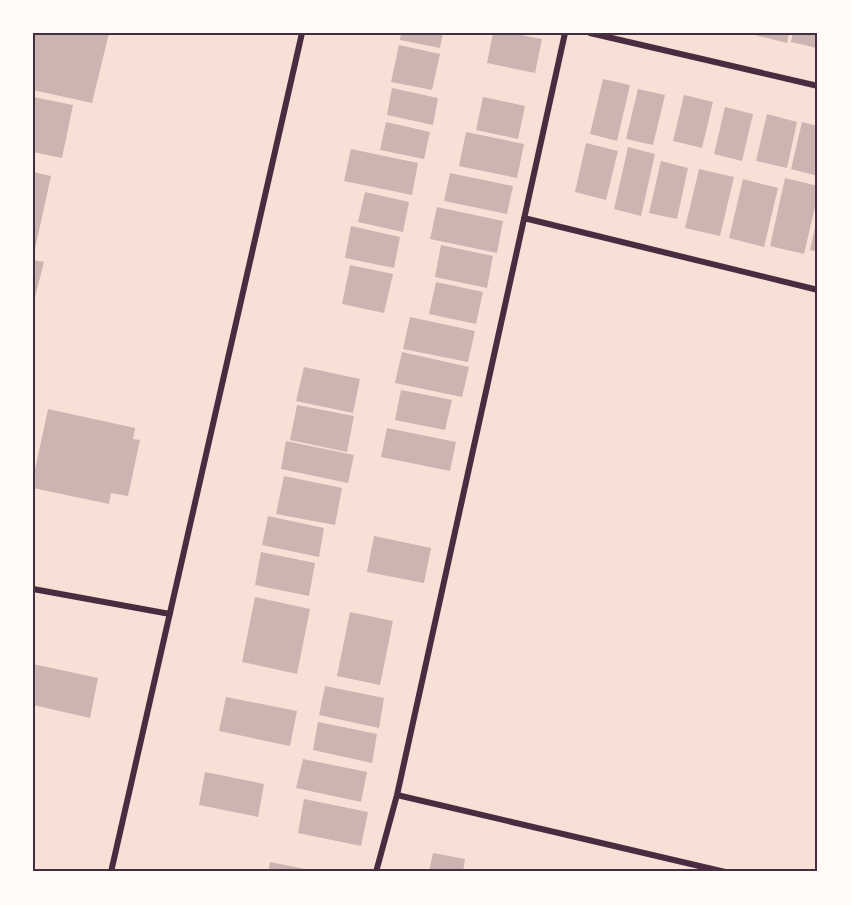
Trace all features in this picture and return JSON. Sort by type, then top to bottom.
[{"type":"street","points":[[111,872],[284,103],[302,33]]},
{"type":"street","points":[[376,872],[397,795],[565,33]]},
{"type":"street","points":[[590,33],[818,86]]},
{"type":"street","points":[[524,218],[818,290]]},
{"type":"street","points":[[33,589],[170,614]]},
{"type":"street","points":[[397,795],[725,872]]},
{"type":"building","points":[[33,33],[67,35],[67,33],[109,33],[92,103],[33,90]]},
{"type":"building","points":[[401,33],[443,33],[440,48],[400,40]]},
{"type":"building","points":[[493,33],[511,33],[542,39],[535,73],[487,63]]},
{"type":"building","points":[[756,33],[789,33],[787,43],[755,35]]},
{"type":"building","points":[[793,33],[818,33],[817,48],[791,42]]},
{"type":"building","points":[[399,45],[440,54],[432,90],[391,82]]},
{"type":"building","points":[[603,79],[630,85],[617,141],[590,134]]},
{"type":"building","points":[[392,88],[438,98],[433,125],[387,115]]},
{"type":"building","points":[[638,89],[665,95],[653,145],[626,139]]},
{"type":"building","points":[[684,95],[713,102],[702,148],[673,141]]},
{"type":"building","points":[[33,97],[73,105],[62,158],[33,152]]},
{"type":"building","points":[[483,97],[525,106],[518,139],[476,130]]},
{"type":"building","points":[[725,107],[753,114],[742,161],[714,154]]},
{"type":"building","points":[[767,114],[797,122],[787,168],[756,161]]},
{"type":"building","points":[[386,122],[430,132],[424,159],[380,150]]},
{"type":"building","points":[[802,122],[818,126],[818,176],[791,169]]},
{"type":"building","points":[[466,132],[524,144],[517,178],[459,166]]},
{"type":"building","points":[[586,143],[618,151],[606,200],[575,192]]},
{"type":"building","points":[[628,147],[655,154],[641,216],[614,209]]},
{"type":"building","points":[[351,149],[418,163],[412,195],[344,181]]},
{"type":"building","points":[[661,161],[688,168],[677,219],[649,213]]},
{"type":"building","points":[[699,169],[734,177],[720,236],[685,228]]},
{"type":"building","points":[[33,172],[51,176],[35,249],[33,248]]},
{"type":"building","points":[[450,173],[513,186],[507,214],[444,201]]},
{"type":"building","points":[[785,178],[818,186],[804,254],[770,246]]},
{"type":"building","points":[[743,179],[778,188],[764,247],[729,238]]},
{"type":"building","points":[[365,192],[409,202],[403,232],[358,222]]},
{"type":"building","points":[[437,207],[503,221],[497,253],[430,239]]},
{"type":"building","points":[[818,218],[818,252],[810,250]]},
{"type":"building","points":[[351,226],[400,237],[394,268],[345,258]]},
{"type":"building","points":[[441,245],[493,256],[487,288],[435,277]]},
{"type":"building","points":[[33,260],[44,262],[34,301],[33,301]]},
{"type":"building","points":[[350,265],[393,274],[384,313],[342,304]]},
{"type":"building","points":[[436,282],[483,292],[476,324],[429,314]]},
{"type":"building","points":[[410,317],[475,331],[468,362],[403,349]]},
{"type":"building","points":[[402,352],[469,367],[462,397],[395,383]]},
{"type":"building","points":[[304,367],[360,379],[353,413],[296,401]]},
{"type":"building","points":[[401,390],[452,400],[445,430],[395,420]]},
{"type":"building","points":[[297,405],[354,416],[347,452],[290,440]]},
{"type":"building","points":[[48,409],[135,428],[133,439],[140,440],[128,496],[111,493],[109,504],[33,488]]},
{"type":"building","points":[[387,428],[456,442],[450,471],[381,457]]},
{"type":"building","points":[[286,441],[354,455],[348,483],[281,469]]},
{"type":"building","points":[[284,476],[342,488],[335,525],[276,514]]},
{"type":"building","points":[[268,516],[324,528],[319,557],[262,545]]},
{"type":"building","points":[[374,536],[431,548],[424,583],[367,572]]},
{"type":"building","points":[[261,552],[315,563],[309,596],[255,585]]},
{"type":"building","points":[[255,597],[310,609],[297,674],[242,662]]},
{"type":"building","points":[[350,612],[393,621],[380,685],[337,676]]},
{"type":"building","points":[[33,664],[98,678],[90,718],[33,705]]},
{"type":"building","points":[[325,686],[384,698],[379,728],[319,715]]},
{"type":"building","points":[[226,697],[297,711],[290,746],[219,731]]},
{"type":"building","points":[[318,722],[377,734],[372,763],[313,750]]},
{"type":"building","points":[[303,759],[367,772],[361,802],[296,788]]},
{"type":"building","points":[[205,772],[264,784],[258,817],[199,805]]},
{"type":"building","points":[[304,799],[368,812],[361,846],[298,833]]},
{"type":"building","points":[[433,853],[465,859],[463,872],[429,872]]},
{"type":"building","points":[[270,862],[315,871],[315,872],[268,872]]}]
